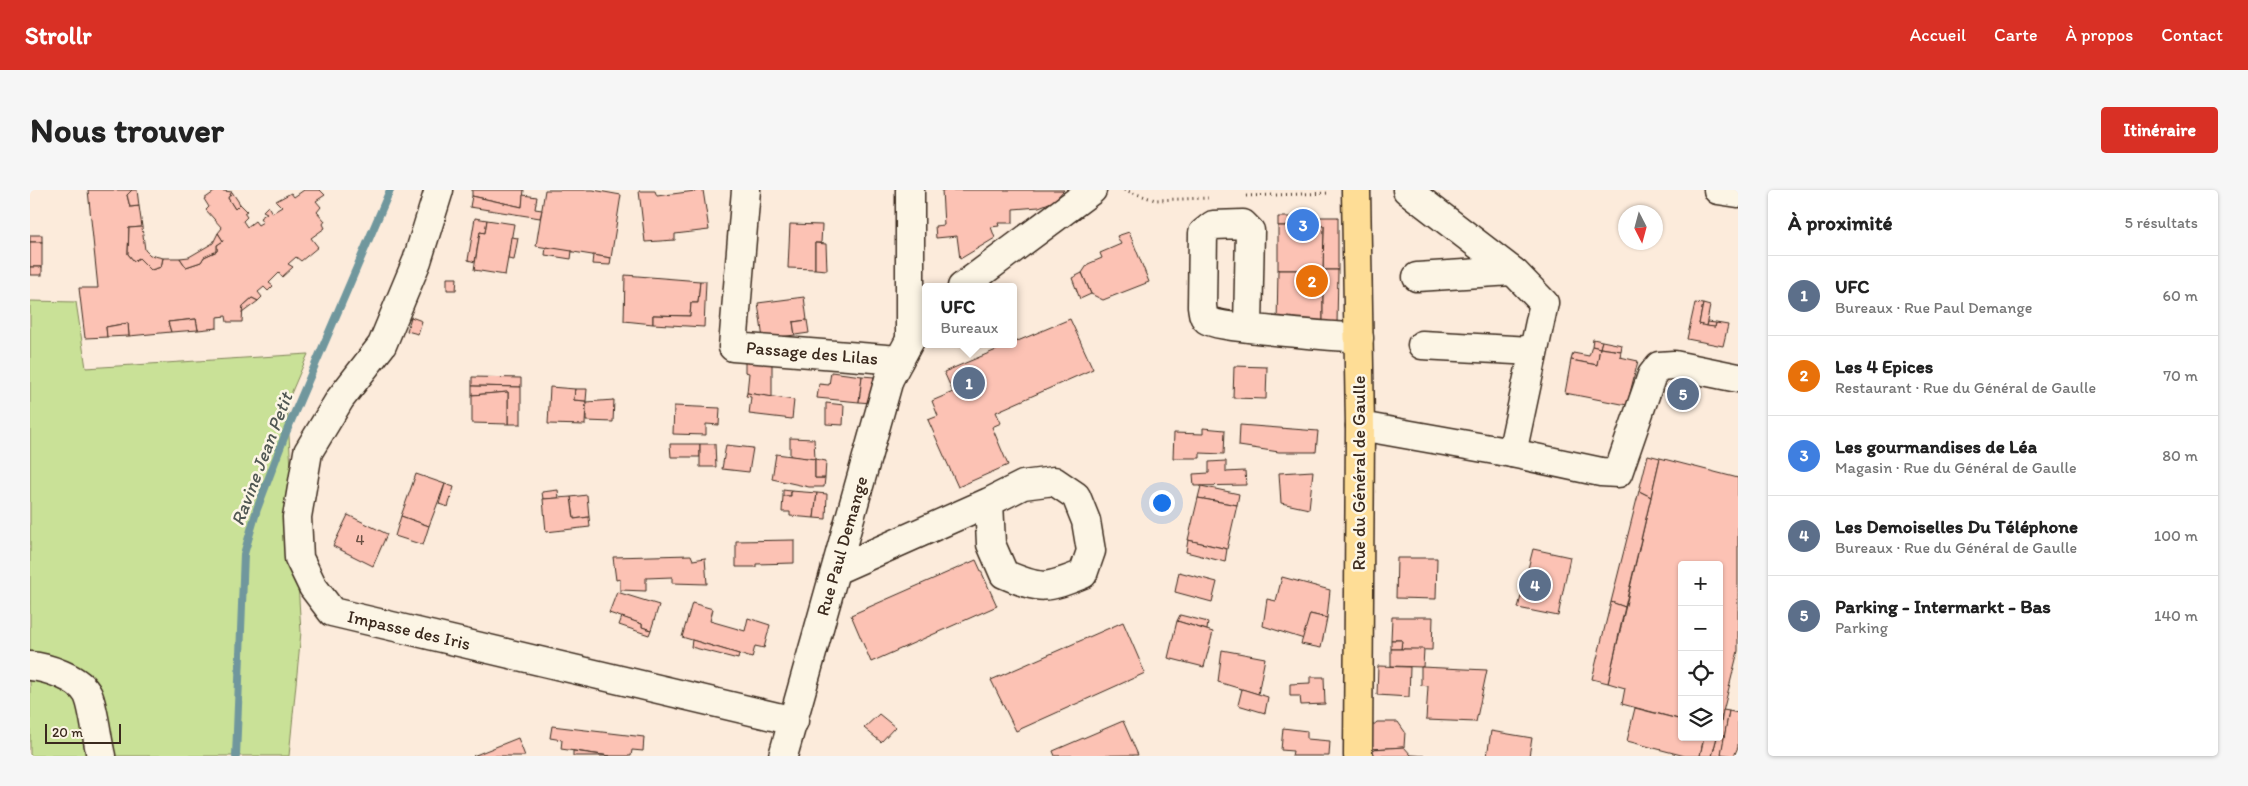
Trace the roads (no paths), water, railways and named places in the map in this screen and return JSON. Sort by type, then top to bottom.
[{"type":"main road","name":"Rue du Général de Gaulle","points":[[1356,190],[1360,426],[1358,756]]},
{"type":"street","name":"Impasse des Iris","points":[[439,190],[417,261],[382,345],[340,399],[308,452],[297,517],[299,558],[313,587],[332,612],[794,721]]},
{"type":"street","name":"Passage des Lilas","points":[[746,190],[733,347],[911,340]]},
{"type":"street","name":"Rue Paul Demange","points":[[783,756],[889,379],[911,340],[910,190]]},
{"type":"street","points":[[967,283],[1092,190]]},
{"type":"street","points":[[1407,190],[1512,271],[1544,302],[1512,453]]},
{"type":"street","points":[[1718,190],[1738,193]]},
{"type":"street","points":[[1417,277],[1512,271]]},
{"type":"street","points":[[1248,327],[1359,338]]},
{"type":"street","points":[[1422,345],[1533,351]]},
{"type":"street","points":[[1360,426],[1512,453],[1602,472],[1618,473],[1652,374],[1659,366],[1674,365],[1738,378]]},
{"type":"street","points":[[836,570],[989,502]]},
{"type":"street","points":[[30,666],[43,667],[68,678],[88,693],[101,756]]},
{"type":"waterway","name":"Ravine Jean Petit","points":[[236,756],[244,554],[257,509],[285,435],[390,190]]},
{"type":"place","name":"Les gourmandises de Léa","points":[[1303,225]]},
{"type":"place","name":"Les 4 Epices","points":[[1312,281]]},
{"type":"place","name":"UFC","points":[[969,383]]},
{"type":"place","name":"Parking - Intermarkt - Bas","points":[[1683,394]]},
{"type":"place","name":"Les Demoiselles Du Téléphone","points":[[1535,585]]}]
